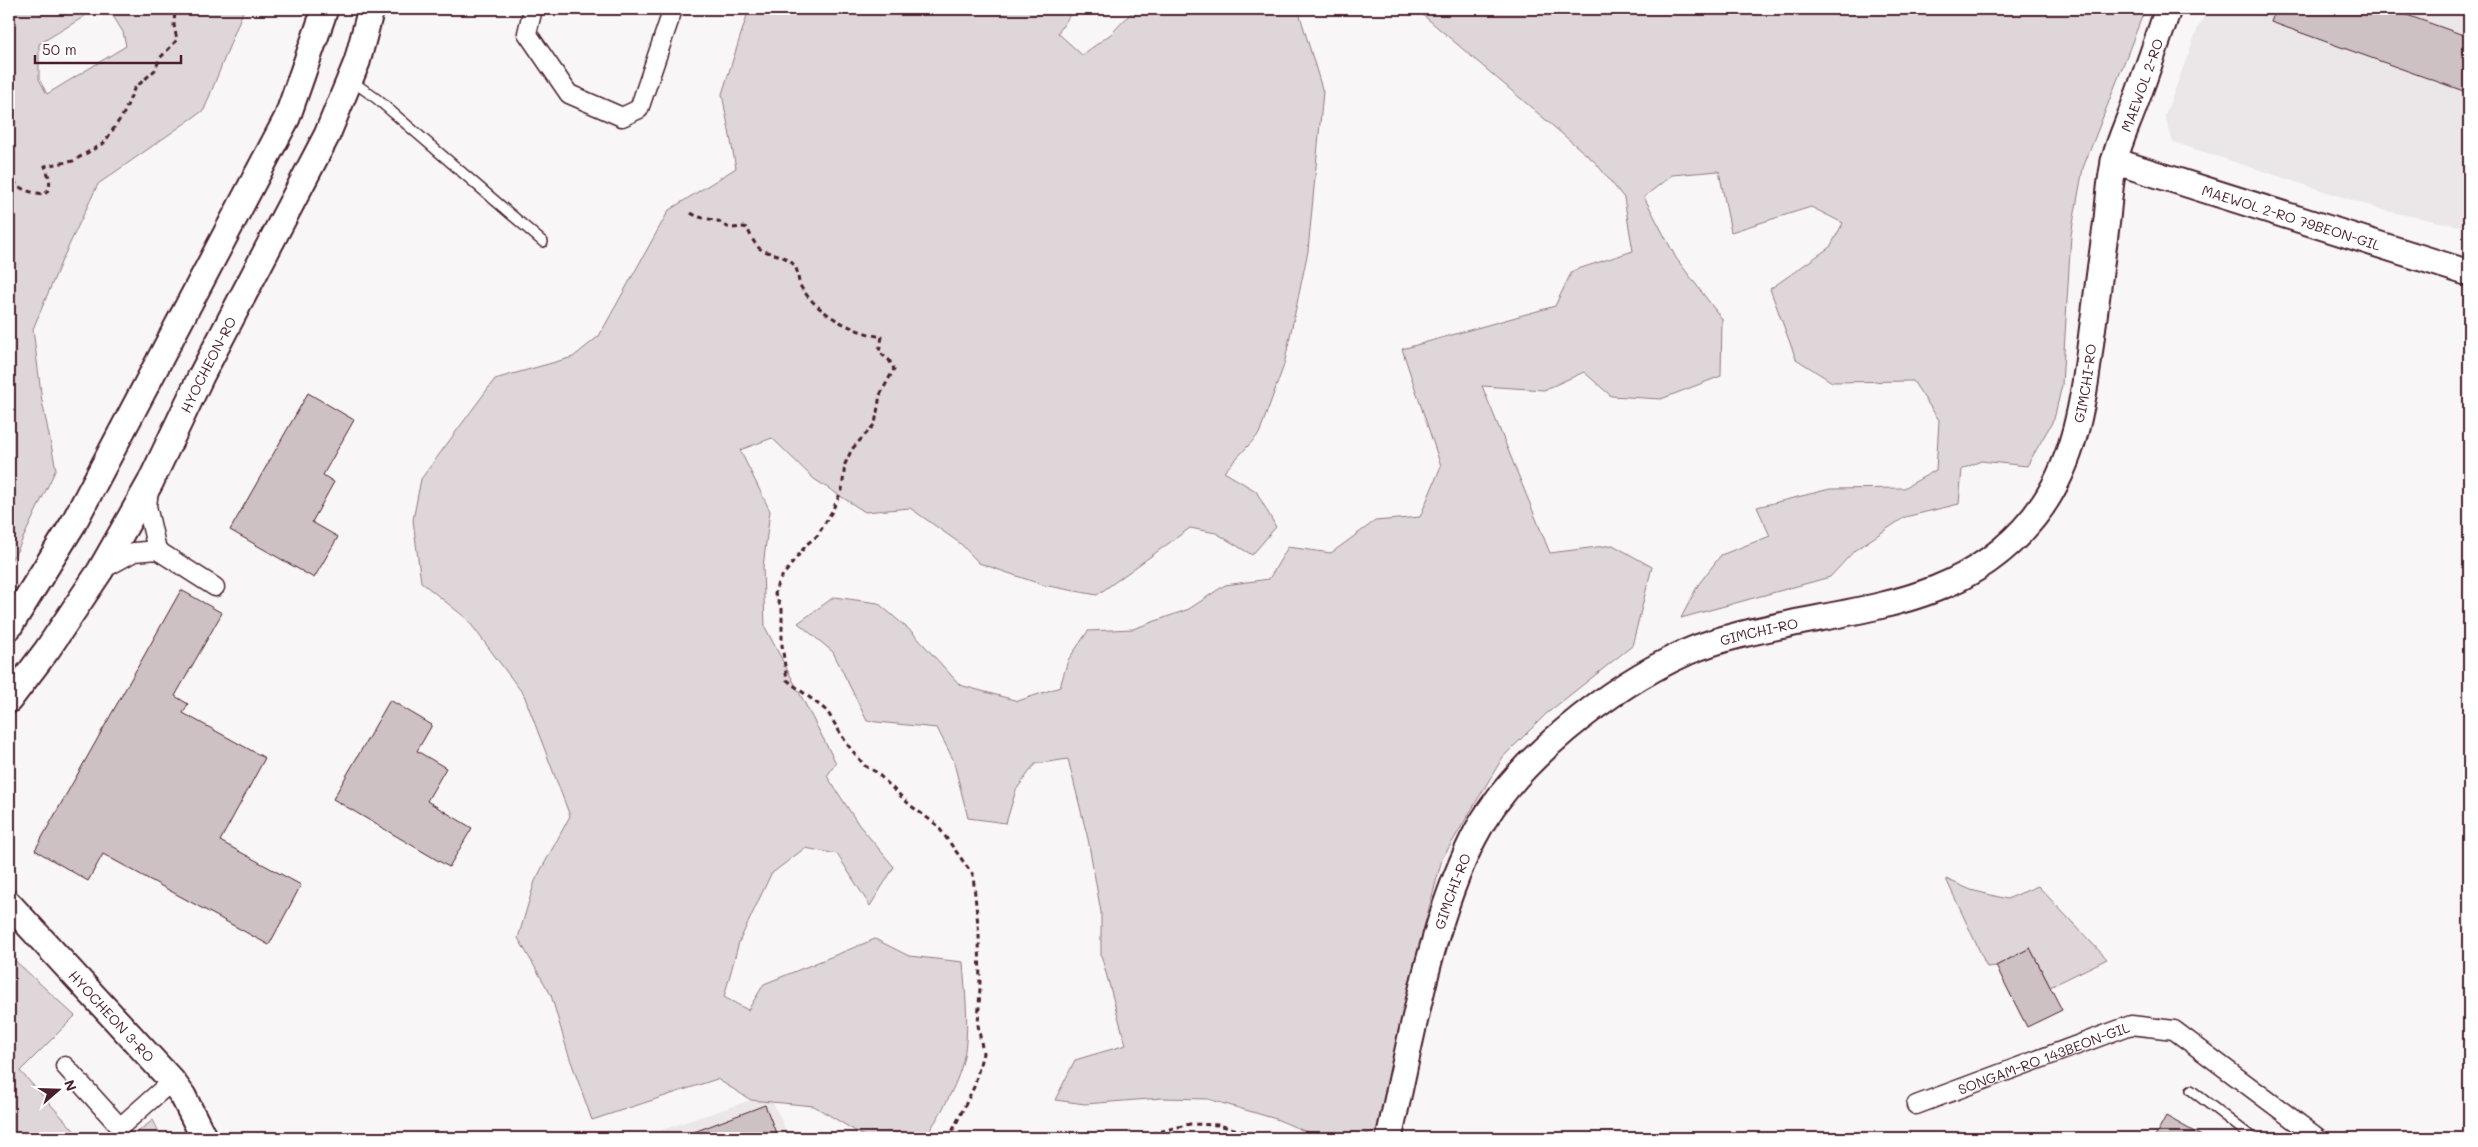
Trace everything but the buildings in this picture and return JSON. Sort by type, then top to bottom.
[{"type":"street","points":[[9,627],[73,524],[287,118],[325,9]]},
{"type":"street","name":"HYOCHEON-RO","points":[[9,700],[47,650],[100,571],[150,483],[201,376],[327,135],[357,62],[371,9]]},
{"type":"street","points":[[533,9],[527,34],[569,94],[622,117],[638,109],[673,9]]},
{"type":"street","name":"MAEWOL 2-RO","points":[[2114,161],[2168,9]]},
{"type":"street","name":"MAEWOL 2-RO 79BEON-GIL","points":[[2114,161],[2469,273]]},
{"type":"street","name":"GIMCHI-RO","points":[[1389,1138],[1428,966],[1459,871],[1475,835],[1496,804],[1526,768],[1554,740],[1602,702],[1655,668],[1688,652],[1753,631],[1885,606],[1943,587],[1974,570],[2006,545],[2034,517],[2062,472],[2084,397],[2114,161]]},
{"type":"street","points":[[150,483],[147,506],[158,550]]},
{"type":"street","points":[[100,571],[134,552],[158,550],[215,587]]},
{"type":"street","name":"HYOCHEON 3-RO","points":[[9,904],[172,1081],[183,1096],[204,1138]]},
{"type":"street","name":"SONGAM-RO 143BEON-GIL","points":[[1916,1105],[2131,1025],[2174,1030],[2318,1138]]},
{"type":"street","points":[[65,1066],[120,1127],[172,1081]]},
{"type":"lane","points":[[350,80],[377,99],[543,242]]},
{"type":"lane","points":[[2191,1090],[2253,1138]]},
{"type":"path","points":[[9,163],[13,180],[18,185],[33,192],[45,194],[50,188],[50,179],[45,166],[73,161],[104,143],[124,113],[134,90],[155,70],[160,58],[177,40],[174,25],[175,9]]},
{"type":"path","points":[[691,214],[698,218],[720,221],[726,227],[734,228],[741,226],[748,228],[757,247],[766,252],[780,255],[794,265],[800,285],[816,306],[852,329],[882,337],[879,352],[889,360],[894,369],[880,395],[875,424],[852,449],[846,464],[842,490],[831,512],[817,536],[807,544],[778,582],[775,594],[782,609],[782,646],[787,680],[827,711],[847,744],[865,766],[876,772],[911,806],[937,825],[973,875],[979,934],[980,988],[978,1025],[983,1053],[974,1087],[949,1138]]},
{"type":"path","points":[[1134,1138],[1190,1124],[1218,1125],[1270,1138]]},
{"type":"shaded area","points":[[9,9],[85,9],[85,16],[39,44],[39,79],[47,94],[126,46],[123,32],[110,11],[111,9],[244,9],[204,110],[98,184],[62,260],[33,329],[42,401],[56,469],[17,551],[9,563]]},
{"type":"shaded area","points":[[749,9],[1074,9],[1058,33],[1082,55],[1111,34],[1135,9],[1298,9],[1323,92],[1308,251],[1284,365],[1259,434],[1224,472],[1256,491],[1276,527],[1252,555],[1216,533],[1190,528],[1097,595],[1043,585],[979,563],[961,544],[910,508],[865,512],[814,479],[772,438],[740,450],[770,511],[763,567],[765,627],[836,763],[827,776],[859,825],[894,867],[870,906],[837,854],[805,848],[771,874],[739,942],[724,997],[748,1010],[764,984],[875,939],[909,956],[963,962],[967,1029],[963,1063],[949,1097],[925,1138],[867,1138],[814,1106],[751,1100],[717,1079],[592,1120],[568,1053],[551,995],[518,938],[535,881],[570,816],[524,695],[467,619],[421,582],[413,520],[421,479],[495,379],[573,357],[599,336],[669,210],[736,168],[722,94]]},
{"type":"shaded area","points":[[1416,9],[2145,9],[2083,168],[2071,235],[2062,385],[2054,419],[2027,466],[1981,461],[1962,469],[1959,504],[1905,517],[1855,550],[1830,577],[1681,618],[1698,585],[1721,555],[1770,536],[1757,507],[1830,489],[1904,488],[1936,470],[1939,420],[1913,381],[1832,382],[1796,359],[1770,289],[1830,247],[1843,223],[1811,207],[1731,232],[1719,171],[1672,175],[1644,197],[1676,258],[1722,319],[1721,376],[1661,399],[1611,396],[1584,372],[1544,390],[1482,386],[1550,553],[1613,545],[1652,567],[1632,646],[1546,714],[1503,757],[1442,859],[1410,980],[1380,1129],[1354,1138],[1321,1138],[1276,1119],[1208,1099],[1162,1098],[1085,1104],[1055,1100],[1075,1060],[1126,1045],[1101,955],[1101,912],[1088,839],[1068,759],[1035,764],[1016,790],[1006,823],[968,818],[953,759],[937,728],[867,721],[833,652],[798,623],[834,597],[878,603],[913,633],[960,685],[1018,701],[1060,687],[1068,660],[1088,631],[1133,629],[1189,609],[1225,585],[1269,579],[1288,547],[1331,553],[1375,521],[1420,517],[1441,466],[1402,349],[1555,306],[1572,271],[1633,251],[1624,198],[1595,162]]},
{"type":"shaded area","points":[[2208,9],[2469,9],[2469,228],[2386,211],[2173,142],[2165,116],[2198,28]]},
{"type":"shaded area","points":[[1946,879],[1971,890],[2007,899],[2038,886],[2107,959],[2050,987],[2030,948],[1996,966],[1987,967]]},
{"type":"shaded area","points":[[9,955],[75,1016],[20,1071],[81,1138],[9,1138]]},
{"type":"shaded area","points":[[751,1100],[772,1101],[790,1138],[638,1138]]},
{"type":"shaded area","points":[[153,1120],[162,1138],[130,1138]]}]
